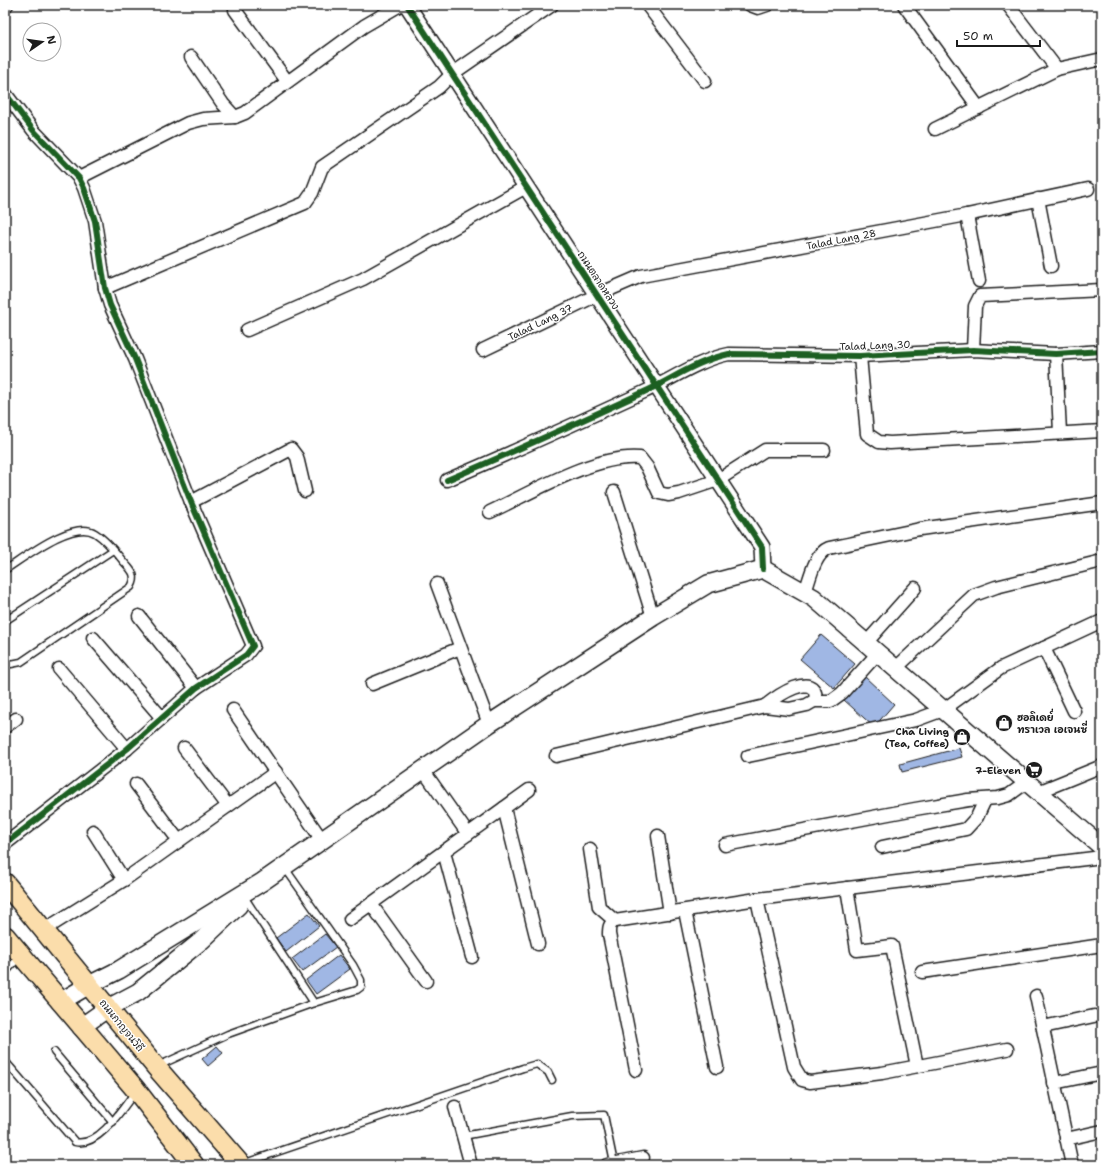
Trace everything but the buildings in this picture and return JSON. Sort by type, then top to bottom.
[{"type":"main road","points":[[60,1002],[119,970],[262,882],[488,724],[653,617],[708,584],[763,569],[814,598],[1102,847]]},
{"type":"main road","name":"ถนนกาญจนวิถี","points":[[5,882],[156,1067],[240,1165]]},
{"type":"main road","points":[[81,1027],[108,1008],[138,992],[202,941],[262,882]]},
{"type":"main road","points":[[5,936],[22,954],[60,1002],[136,1090],[194,1165]]},
{"type":"street","points":[[79,178],[188,123],[203,119],[235,117],[249,110],[364,26],[400,5]]},
{"type":"street","name":"ถนนตลาดหลวง","points":[[407,5],[762,547],[763,569]]},
{"type":"street","points":[[105,288],[305,203],[312,193],[322,167],[439,87],[452,74],[552,5]]},
{"type":"street","points":[[647,5],[705,81]]},
{"type":"street","points":[[750,5],[758,8],[767,5]]},
{"type":"street","points":[[904,5],[978,108]]},
{"type":"street","points":[[1008,5],[1057,69]]},
{"type":"street","points":[[235,10],[287,81]]},
{"type":"street","points":[[191,57],[223,104],[235,117]]},
{"type":"street","points":[[935,129],[1057,69],[1102,59]]},
{"type":"street","points":[[5,93],[33,130],[79,178],[95,221],[105,288],[110,304],[139,367],[191,502],[253,646],[246,655],[196,688],[127,749],[5,844]]},
{"type":"street","points":[[246,330],[363,279],[526,187]]},
{"type":"street","name":"Talad Lang 28","points":[[597,295],[641,276],[967,215],[1088,189]]},
{"type":"street","points":[[1038,199],[1051,266]]},
{"type":"street","points":[[967,215],[979,281]]},
{"type":"street","points":[[973,350],[975,306],[980,296],[1102,290]]},
{"type":"street","name":"Talad Lang 37","points":[[483,350],[597,295]]},
{"type":"street","name":"Talad Lang 30","points":[[447,480],[523,448],[657,386],[714,357],[729,354],[860,356],[973,350],[1056,354],[1102,351]]},
{"type":"street","points":[[1056,354],[1060,432]]},
{"type":"street","points":[[860,356],[867,434],[880,442],[890,443],[1060,432],[1102,431]]},
{"type":"street","points":[[191,502],[291,449],[296,457],[305,491]]},
{"type":"street","points":[[490,512],[573,473],[611,459],[623,457],[640,458],[644,462],[659,493],[663,495],[679,493],[718,480],[765,450],[824,450]]},
{"type":"street","points":[[614,492],[653,617]]},
{"type":"street","points":[[805,592],[818,559],[823,551],[829,548],[928,528],[1102,503]]},
{"type":"street","points":[[896,668],[974,595],[996,587],[1102,561]]},
{"type":"street","points":[[437,584],[488,724]]},
{"type":"street","points":[[556,756],[765,706],[789,709],[807,705],[814,701],[831,701],[838,696],[915,588]]},
{"type":"street","points":[[139,616],[196,688]]},
{"type":"street","points":[[748,756],[903,724],[943,710],[997,671],[1102,621]]},
{"type":"street","points":[[93,638],[162,718]]},
{"type":"street","points":[[372,684],[460,648]]},
{"type":"street","points":[[1044,648],[1074,711]]},
{"type":"street","points":[[59,669],[127,749]]},
{"type":"street","points":[[765,706],[779,696],[805,684],[810,686],[814,691],[816,699],[814,701]]},
{"type":"street","points":[[233,710],[322,840]]},
{"type":"street","points":[[5,727],[16,719]]},
{"type":"street","points":[[184,748],[228,806]]},
{"type":"street","points":[[725,845],[915,809],[968,800],[985,800],[1009,795],[1102,766]]},
{"type":"street","points":[[423,770],[468,834]]},
{"type":"street","points":[[44,930],[124,880],[276,772]]},
{"type":"street","points":[[136,784],[178,842]]},
{"type":"street","points":[[350,920],[529,790]]},
{"type":"street","points":[[882,847],[966,829],[977,817],[985,800]]},
{"type":"street","points":[[504,808],[538,944]]},
{"type":"street","points":[[93,831],[124,880]]},
{"type":"street","points":[[658,836],[670,913]]},
{"type":"street","points":[[590,850],[599,906],[615,921]]},
{"type":"street","points":[[444,852],[472,957]]},
{"type":"street","points":[[636,1070],[609,934],[609,927],[611,923],[615,921],[757,899],[1102,857]]},
{"type":"street","points":[[847,888],[857,950],[892,946],[917,1066]]},
{"type":"street","points":[[757,899],[794,1067],[799,1077],[810,1082],[882,1073],[1007,1049]]},
{"type":"street","points":[[371,904],[426,981]]},
{"type":"street","points":[[685,910],[717,1067]]},
{"type":"street","points":[[922,972],[1102,944]]},
{"type":"street","points":[[1036,996],[1072,1165]]},
{"type":"street","points":[[1043,1027],[1094,1016]]},
{"type":"street","points":[[1054,1083],[1102,1073]]},
{"type":"street","points":[[455,1107],[471,1165]]},
{"type":"street","points":[[1066,1139],[1102,1131]]},
{"type":"street","points":[[610,1164],[642,1158]]},
{"type":"lane","points":[[5,570],[71,531],[84,530],[94,532],[113,550],[134,573],[135,581],[131,587],[21,662],[11,664],[5,661]]},
{"type":"lane","points":[[5,621],[113,550]]},
{"type":"lane","points":[[156,1067],[228,1034],[314,1003],[357,990],[361,987],[361,980],[353,965],[284,867]]},
{"type":"lane","points":[[246,898],[314,1003]]},
{"type":"lane","points":[[5,973],[22,954]]},
{"type":"lane","points":[[54,1052],[113,1122]]},
{"type":"lane","points":[[5,1061],[74,1142],[80,1144],[90,1140],[113,1122],[136,1090]]},
{"type":"lane","points":[[240,1165],[537,1064],[548,1072],[552,1080]]},
{"type":"lane","points":[[463,1136],[572,1116],[604,1115],[610,1164]]},
{"type":"cycle path","points":[[407,5],[762,547],[763,569]]},
{"type":"cycle path","points":[[5,93],[33,130],[79,178],[84,188],[95,221],[105,288],[110,305],[135,359],[191,502],[253,646],[246,655],[196,688],[127,749],[5,844]]},
{"type":"cycle path","points":[[447,480],[620,403],[696,365],[729,354],[860,356],[973,350],[1056,354],[1102,351]]},
{"type":"place","name":"ฮอลิเดย์่ ทราเวล เอเจนซี่","points":[[1004,723]]},
{"type":"place","name":"Cha Living (Tea, Coffee)","points":[[962,737]]},
{"type":"place","name":"7-Eleven","points":[[1034,770]]}]
